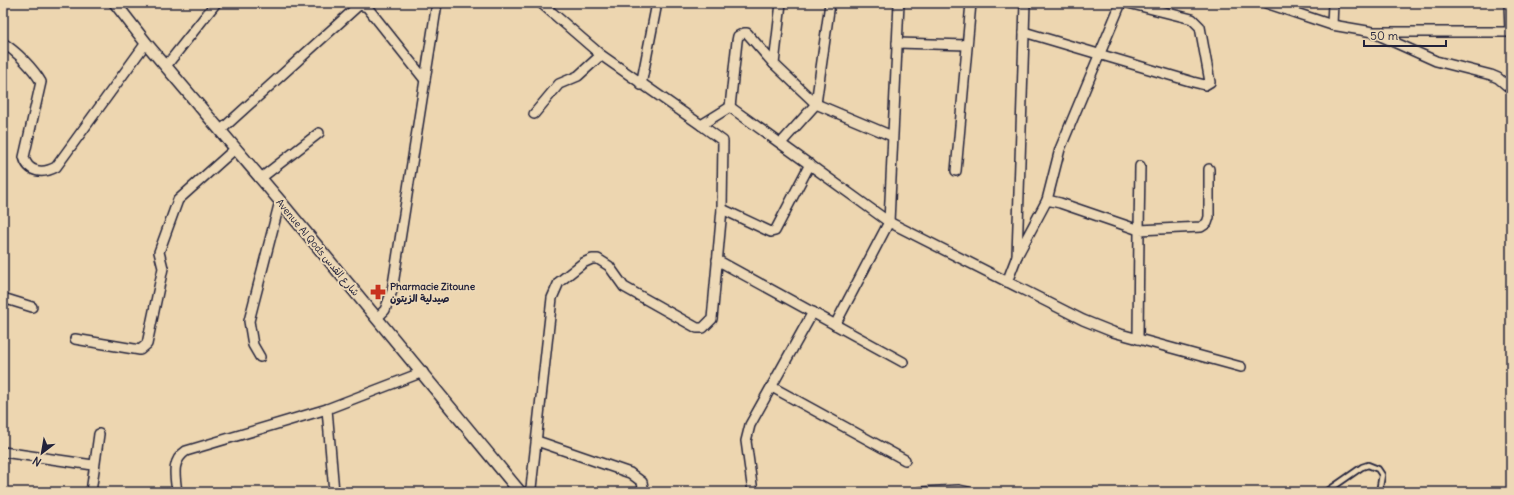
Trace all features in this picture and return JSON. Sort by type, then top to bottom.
[{"type":"street","name":"Avenue Al Qods شارع القدس","points":[[115,3],[146,43],[221,130],[423,372],[520,492]]},
{"type":"street","points":[[166,66],[216,3]]},
{"type":"street","points":[[377,318],[385,310],[392,291],[437,3]]},
{"type":"street","points":[[528,492],[531,488],[537,441],[552,298],[559,282],[583,262],[598,259],[609,266],[624,287],[697,328],[703,328],[712,319],[722,209],[723,141],[601,55],[552,8],[541,3]]},
{"type":"street","points":[[642,85],[657,3]]},
{"type":"street","points":[[774,64],[781,3]]},
{"type":"street","points":[[781,143],[816,104],[830,3]]},
{"type":"street","points":[[835,324],[889,222],[899,3]]},
{"type":"street","points":[[956,171],[970,3]]},
{"type":"street","points":[[1017,256],[1024,3]]},
{"type":"street","points":[[1007,282],[1017,256],[1047,200],[1060,149],[1120,3]]},
{"type":"street","points":[[1024,32],[1193,82],[1205,85],[1210,82],[1200,27],[1192,19],[1128,3]]},
{"type":"street","points":[[1266,3],[1332,25],[1373,32],[1511,32],[1510,3]]},
{"type":"street","points":[[1332,25],[1333,3]]},
{"type":"street","points":[[221,130],[359,5],[367,7],[425,80]]},
{"type":"street","points":[[1373,32],[1436,61],[1494,77],[1511,89]]},
{"type":"street","points":[[730,107],[738,36],[747,33],[774,64],[816,104],[892,136]]},
{"type":"street","points":[[3,43],[38,76],[41,82],[24,157],[29,167],[40,172],[47,172],[56,167],[146,43]]},
{"type":"street","points":[[897,43],[967,45]]},
{"type":"street","points":[[534,114],[559,84],[578,76],[601,55]]},
{"type":"street","points":[[701,125],[730,107]]},
{"type":"street","points":[[730,107],[889,222],[1083,320],[1138,339],[1241,367]]},
{"type":"street","points":[[261,178],[318,133]]},
{"type":"street","points":[[75,339],[140,350],[144,348],[147,344],[164,268],[159,252],[178,200],[236,148]]},
{"type":"street","points":[[722,209],[771,232],[775,231],[810,164]]},
{"type":"street","points":[[1138,339],[1140,166]]},
{"type":"street","points":[[1047,200],[1060,202],[1139,230],[1201,227],[1207,223],[1209,217],[1208,169]]},
{"type":"street","points":[[260,357],[253,345],[249,321],[280,201]]},
{"type":"street","points":[[717,260],[903,362]]},
{"type":"street","points":[[3,298],[32,307]]},
{"type":"street","points":[[753,492],[746,441],[750,425],[813,312]]},
{"type":"street","points":[[177,492],[175,469],[177,460],[186,451],[327,409],[423,372]]},
{"type":"street","points":[[772,387],[905,460]]},
{"type":"street","points":[[327,409],[334,492]]},
{"type":"street","points":[[91,492],[93,465],[99,434]]},
{"type":"street","points":[[537,441],[630,473],[642,482],[644,492]]},
{"type":"street","points":[[3,452],[93,465]]},
{"type":"street","points":[[921,492],[959,490],[968,492]]},
{"type":"lane","points":[[1326,492],[1362,467],[1368,465],[1378,469],[1382,475],[1379,492]]},
{"type":"place","name":"Pharmacie Zitoune صيدلية الزيتون","points":[[378,292]]}]
